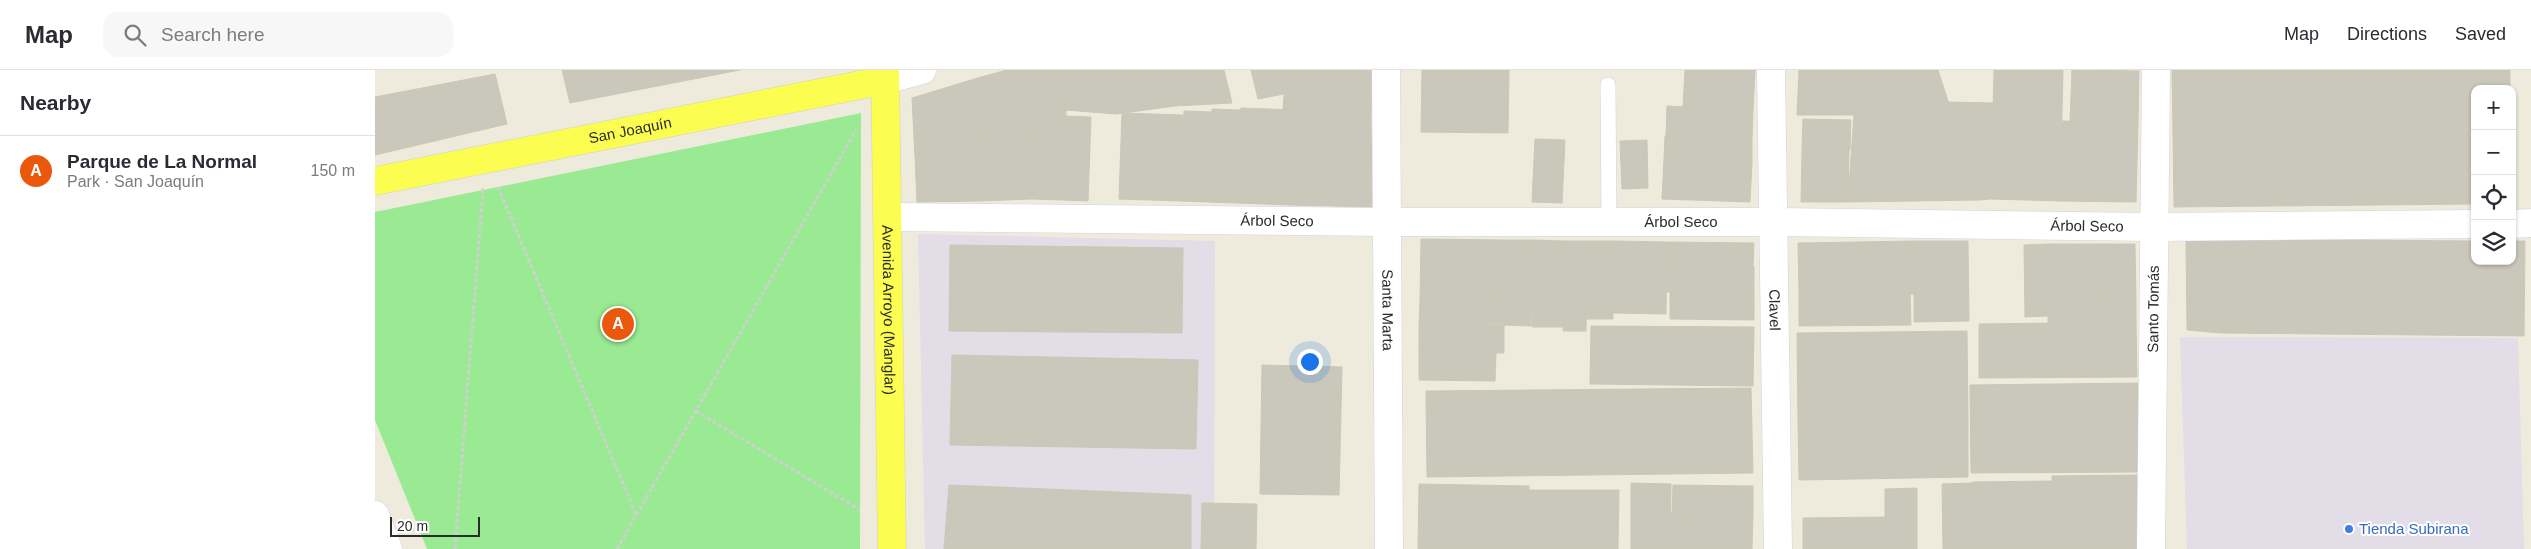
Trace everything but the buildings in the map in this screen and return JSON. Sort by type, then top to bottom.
[{"type":"main road","name":"San Joaquín","points":[[375,181],[885,75]]},
{"type":"main road","name":"Avenida Arroyo (Manglar)","points":[[885,75],[889,216],[892,549]]},
{"type":"street","points":[[885,75],[922,70]]},
{"type":"street","name":"Santa Marta","points":[[1386,70],[1389,549]]},
{"type":"street","name":"Clavel","points":[[1771,70],[1779,549]]},
{"type":"street","name":"Santo Tomás","points":[[2151,549],[2156,70]]},
{"type":"street","name":"Árbol Seco","points":[[889,216],[1387,222],[1773,222],[2155,227],[2471,224]]},
{"type":"street","points":[[2516,224],[2531,223]]},
{"type":"street","points":[[375,516],[388,549]]},
{"type":"lane","points":[[1607,85],[1609,222]]},
{"type":"path","points":[[617,549],[861,122]]},
{"type":"path","points":[[486,158],[636,515]]},
{"type":"path","points":[[455,549],[486,158]]},
{"type":"path","points":[[695,411],[860,510]]},
{"type":"shaded area","points":[[918,234],[1215,241],[1214,549],[925,549]]},
{"type":"shaded area","points":[[2180,337],[2518,338],[2524,549],[2187,549]]},
{"type":"green space","points":[[861,113],[860,549],[427,549],[375,420],[375,212]]},
{"type":"place","name":"Parque de La Normal","points":[[618,324]]},
{"type":"place","name":"Tienda Subirana","points":[[2349,529]]}]
